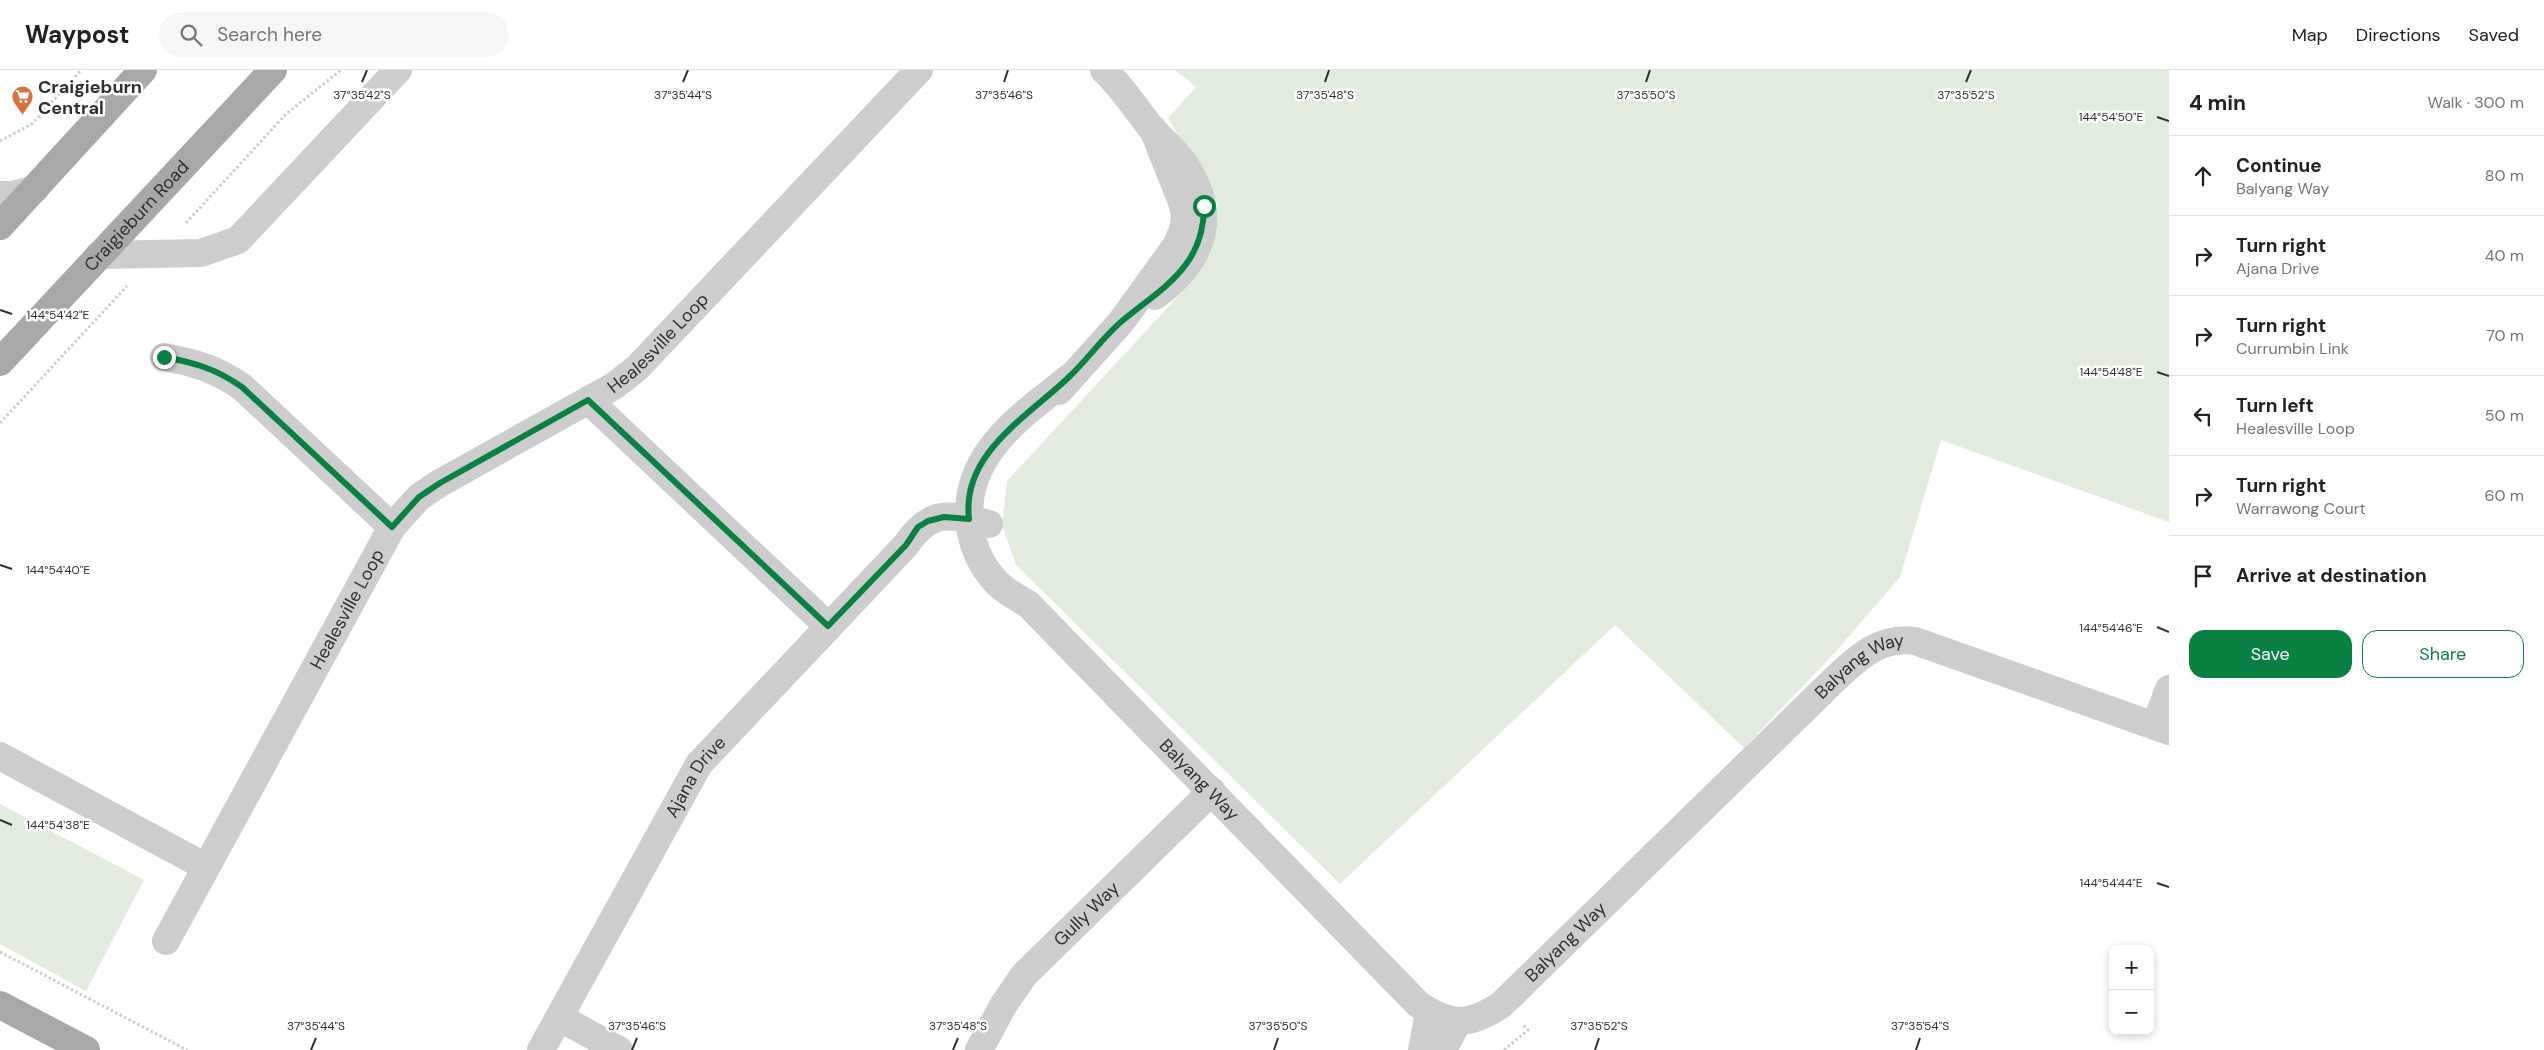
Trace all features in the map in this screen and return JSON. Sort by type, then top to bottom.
[{"type":"main road","points":[[0,226],[143,70]]},
{"type":"main road","name":"Craigieburn Road","points":[[0,362],[273,70]]},
{"type":"main road","points":[[0,1005],[86,1050]]},
{"type":"street","points":[[99,255],[202,253],[238,240],[398,70]]},
{"type":"street","name":"Healesville Loop","points":[[166,941],[392,527],[419,497],[440,483],[614,386],[637,368],[919,70]]},
{"type":"street","name":"Balyang Way","points":[[1104,70],[1122,87],[1152,129],[1182,202],[1185,216],[1183,230],[1176,246],[1121,322],[1070,376],[1007,458],[996,476],[976,525],[996,551],[1029,605],[1418,1004],[1429,1012],[1458,1021],[1472,1021],[1484,1016],[1502,1004],[1853,661],[1872,648],[1903,639],[1915,641],[2162,729]]},
{"type":"street","points":[[0,194],[13,195],[35,189]]},
{"type":"street","points":[[164,357],[194,362],[219,372],[242,387],[392,527]]},
{"type":"street","points":[[588,400],[828,626]]},
{"type":"street","name":"Ajana Drive","points":[[542,1050],[699,764],[906,545],[931,537],[951,536],[976,525]]},
{"type":"street","points":[[2162,729],[2169,689]]},
{"type":"street","points":[[0,756],[206,867]]},
{"type":"street","name":"Gully Way","points":[[979,1050],[1004,1004],[1024,975],[1212,791]]},
{"type":"street","points":[[1422,1050],[1429,1012]]},
{"type":"street","points":[[560,1018],[619,1050]]},
{"type":"street","points":[[1443,1050],[1458,1021]]},
{"type":"path","points":[[0,141],[32,124],[81,70]]},
{"type":"path","points":[[0,952],[187,1050]]},
{"type":"shaded area","points":[[1175,70],[2169,70],[2169,522],[1941,440],[1900,577],[1839,648],[1744,748],[1615,625],[1340,884],[1016,565],[1002,525],[1007,481],[1181,293],[1211,243],[1218,204],[1168,118],[1196,87]]},
{"type":"shaded area","points":[[0,804],[144,880],[86,991],[0,944]]},
{"type":"place","name":"Craigieburn Central","points":[[22,116]]},
{"type":"route","points":[[164,357],[194,362],[219,372],[242,387],[392,527],[419,497],[440,483],[588,400],[828,626],[906,545],[918,527],[928,521],[944,517],[969,519],[968,510],[972,489],[990,449],[1008,430],[1070,376],[1121,322],[1164,290],[1187,264],[1197,247],[1204,226],[1204,206]]}]
